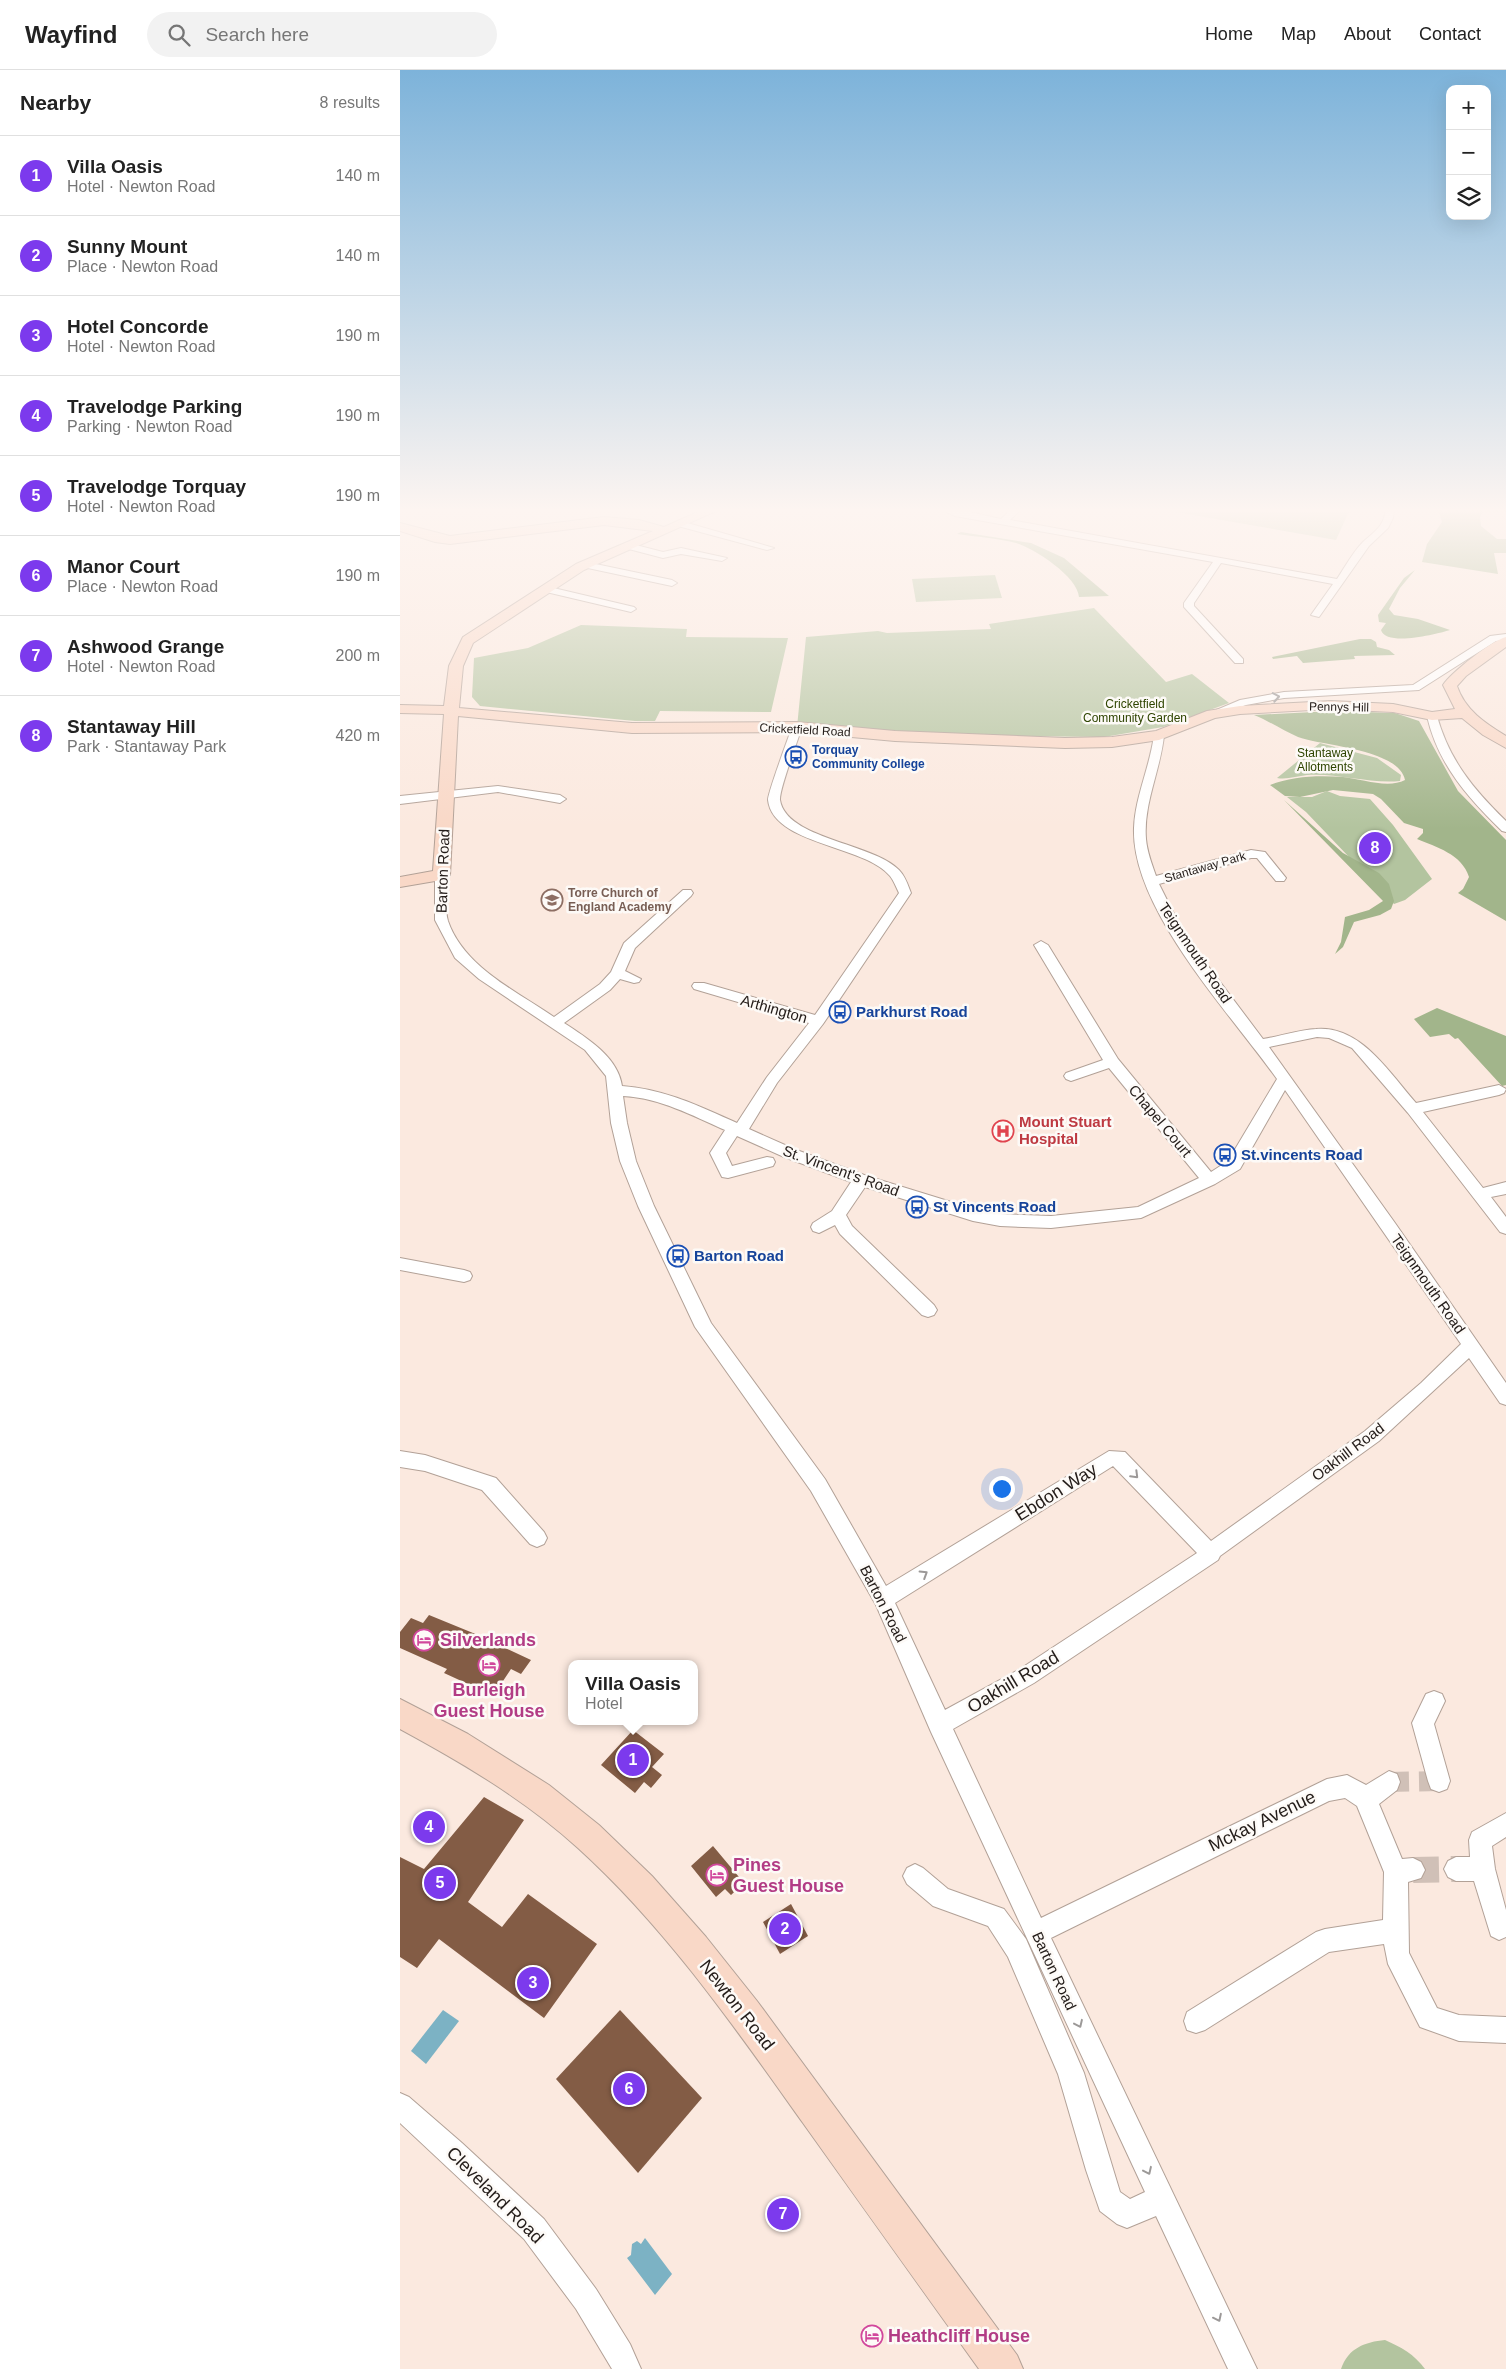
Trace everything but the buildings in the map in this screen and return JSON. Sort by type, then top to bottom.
[{"type":"street","name":"Barton Road","points":[[507,614],[468,640],[457,656],[444,795],[441,920],[460,955],[484,976],[590,1047],[613,1075],[614,1090],[628,1161],[646,1206],[704,1326],[818,1484],[883,1600],[1036,1933],[1243,2369]]},
{"type":"street","points":[[1196,614],[1239,661]]},
{"type":"street","points":[[1159,735],[1244,702],[1284,695],[1415,688],[1494,638],[1506,637]]},
{"type":"street","points":[[1506,641],[1476,662],[1450,685],[1456,704],[1464,713],[1506,743]]},
{"type":"street","name":"Pennys Hill","points":[[1212,714],[1240,710],[1331,705],[1394,708],[1432,716],[1464,713]]},
{"type":"street","name":"Cricketfield Road","points":[[400,709],[452,710],[505,718],[632,728],[797,728],[895,736],[1065,744],[1112,742],[1159,735]]},
{"type":"street","points":[[1432,716],[1436,734],[1449,765],[1473,797],[1506,828]]},
{"type":"street","points":[[767,1162],[728,1173],[718,1153],[818,1021],[905,892],[893,871],[881,862],[840,847],[786,822],[774,805],[774,799],[797,728]]},
{"type":"street","name":"Teignmouth Road","points":[[1159,735],[1156,760],[1142,806],[1141,848],[1150,882],[1167,917],[1218,990],[1261,1044],[1285,1078],[1506,1398]]},
{"type":"street","points":[[400,800],[498,789],[560,799]]},
{"type":"street","name":"Stantaway Park","points":[[1150,882],[1252,854],[1260,855],[1280,878]]},
{"type":"street","points":[[400,882],[441,875]]},
{"type":"street","points":[[555,1023],[605,986],[617,973],[629,946],[683,896],[665,892]]},
{"type":"street","name":"Chapel Court","points":[[1041,945],[1112,1062],[1209,1180]]},
{"type":"street","points":[[617,973],[634,979]]},
{"type":"street","name":"Arthington","points":[[699,986],[728,1000],[818,1021]]},
{"type":"street","points":[[1261,1044],[1317,1033],[1345,1038],[1357,1045],[1413,1109],[1506,1228]]},
{"type":"street","points":[[1071,1076],[1112,1062]]},
{"type":"street","name":"St. Vincent's Road","points":[[614,1090],[642,1092],[668,1100],[789,1153],[862,1180],[974,1215],[1000,1220],[1029,1222],[1095,1218],[1141,1212],[1209,1180],[1234,1165],[1285,1078]]},
{"type":"street","points":[[1413,1109],[1499,1090]]},
{"type":"street","points":[[819,1227],[838,1215],[862,1180]]},
{"type":"street","points":[[1480,1194],[1506,1188]]},
{"type":"street","points":[[838,1215],[846,1230],[928,1310]]},
{"type":"street","points":[[400,1264],[464,1276]]},
{"type":"street","name":"Oakhill Road","points":[[939,1725],[1028,1676],[1214,1551],[1372,1436],[1471,1346]]},
{"type":"street","name":"Ebdon Way","points":[[883,1600],[1109,1459],[1118,1458],[1214,1551]]},
{"type":"street","points":[[400,1459],[425,1463],[489,1484],[537,1538]]},
{"type":"street","points":[[1434,1701],[1423,1723],[1439,1781]]},
{"type":"street","name":"Newton Road","points":[[400,1713],[463,1745],[506,1772],[572,1823],[612,1858],[683,1936],[754,2024],[1003,2369]]},
{"type":"street","points":[[1389,1782],[1366,1799],[1370,1814],[1404,1870],[1395,1930],[1397,1955],[1429,2018],[1459,2028],[1506,2030]]},
{"type":"street","name":"Mckay Avenue","points":[[1036,1933],[1327,1790],[1346,1786],[1366,1799]]},
{"type":"street","points":[[1499,1928],[1483,1869],[1480,1840],[1506,1824]]},
{"type":"street","points":[[1456,1869],[1483,1869]]},
{"type":"street","name":"Barton Road","points":[[915,1876],[941,1898],[996,1917],[1017,1948],[1071,2073],[1098,2170],[1110,2201],[1128,2214],[1144,2208],[1161,2198]]},
{"type":"street","points":[[1196,2021],[1325,1941],[1395,1930]]},
{"type":"street","name":"Cleveland Road","points":[[400,2106],[453,2152],[534,2229],[586,2299],[620,2354],[627,2369]]},
{"type":"green space","name":"Cricketfield Community Garden","points":[[1053,614],[1100,614],[1166,682],[1192,674],[1229,703],[1163,727],[1104,737],[916,735],[797,727],[806,637],[878,631],[887,633],[991,629],[989,624]]},
{"type":"green space","points":[[1393,614],[1418,619],[1450,630],[1412,638],[1392,638],[1385,635],[1381,630],[1386,623],[1379,622],[1378,615]]},
{"type":"green space","points":[[581,625],[687,629],[686,637],[788,638],[771,712],[660,711],[655,721],[635,721],[480,706],[472,697],[474,658],[528,648]]},
{"type":"green space","points":[[1360,639],[1371,639],[1376,642],[1377,647],[1389,650],[1395,655],[1354,656],[1355,659],[1303,663],[1297,656],[1273,659],[1272,657]]},
{"type":"green space","points":[[1333,711],[1395,713],[1419,721],[1458,791],[1506,840],[1506,921],[1458,893],[1463,889],[1469,877],[1461,862],[1448,852],[1417,839],[1423,833],[1423,829],[1404,823],[1381,799],[1373,794],[1333,790],[1300,797],[1285,796],[1270,785],[1296,778],[1315,776],[1343,777],[1383,784],[1398,783],[1405,780],[1400,770],[1389,761],[1358,750],[1298,737],[1254,715]]},
{"type":"green space","name":"Stantaway Allotments","points":[[1320,743],[1377,758],[1401,775],[1400,781],[1389,782],[1319,775],[1277,778]]},
{"type":"green space","points":[[1327,791],[1340,796],[1370,799],[1393,825],[1432,879],[1405,900],[1394,904],[1306,812],[1287,797],[1312,797]]},
{"type":"green space","points":[[1284,800],[1343,853],[1379,873],[1389,884],[1394,901],[1391,909],[1380,915],[1354,922],[1343,947],[1335,954],[1341,942],[1345,917],[1369,910],[1383,901]]},
{"type":"green space","points":[[1437,1008],[1506,1036],[1506,1085],[1502,1086],[1458,1038],[1455,1039],[1449,1034],[1430,1037],[1414,1019]]},
{"type":"green space","points":[[1385,2340],[1407,2352],[1425,2369],[1341,2369],[1348,2356],[1358,2347],[1371,2342]]},
{"type":"water","points":[[443,2010],[459,2021],[426,2064],[411,2051]]},
{"type":"water","points":[[645,2238],[672,2274],[655,2295],[627,2258],[631,2255],[632,2244],[637,2241],[641,2244]]},
{"type":"tunnel","points":[[1389,1782],[1439,1781]]},
{"type":"tunnel","points":[[1413,1870],[1456,1869]]},
{"type":"place","name":"Torquay Community College","points":[[796,757]]},
{"type":"place","name":"Stantaway Hill","points":[[1375,848]]},
{"type":"place","name":"Torre Church of England Academy","points":[[552,900]]},
{"type":"place","name":"Parkhurst Road","points":[[840,1012]]},
{"type":"place","name":"Mount Stuart Hospital","points":[[1003,1131]]},
{"type":"place","name":"St.vincents Road","points":[[1225,1155]]},
{"type":"place","name":"St Vincents Road","points":[[917,1207]]},
{"type":"place","name":"Barton Road","points":[[678,1256]]},
{"type":"place","name":"Silverlands","points":[[424,1640]]},
{"type":"place","name":"Burleigh Guest House","points":[[489,1665]]},
{"type":"place","name":"Villa Oasis","points":[[633,1760]]},
{"type":"place","name":"Travelodge Parking","points":[[429,1827]]},
{"type":"place","name":"Pines Guest House","points":[[717,1875]]},
{"type":"place","name":"Travelodge Torquay","points":[[440,1883]]},
{"type":"place","name":"Sunny Mount","points":[[785,1929]]},
{"type":"place","name":"Hotel Concorde","points":[[533,1983]]},
{"type":"place","name":"Manor Court","points":[[629,2089]]},
{"type":"place","name":"Ashwood Grange","points":[[783,2214]]},
{"type":"place","name":"Heathcliff House","points":[[872,2336]]}]
